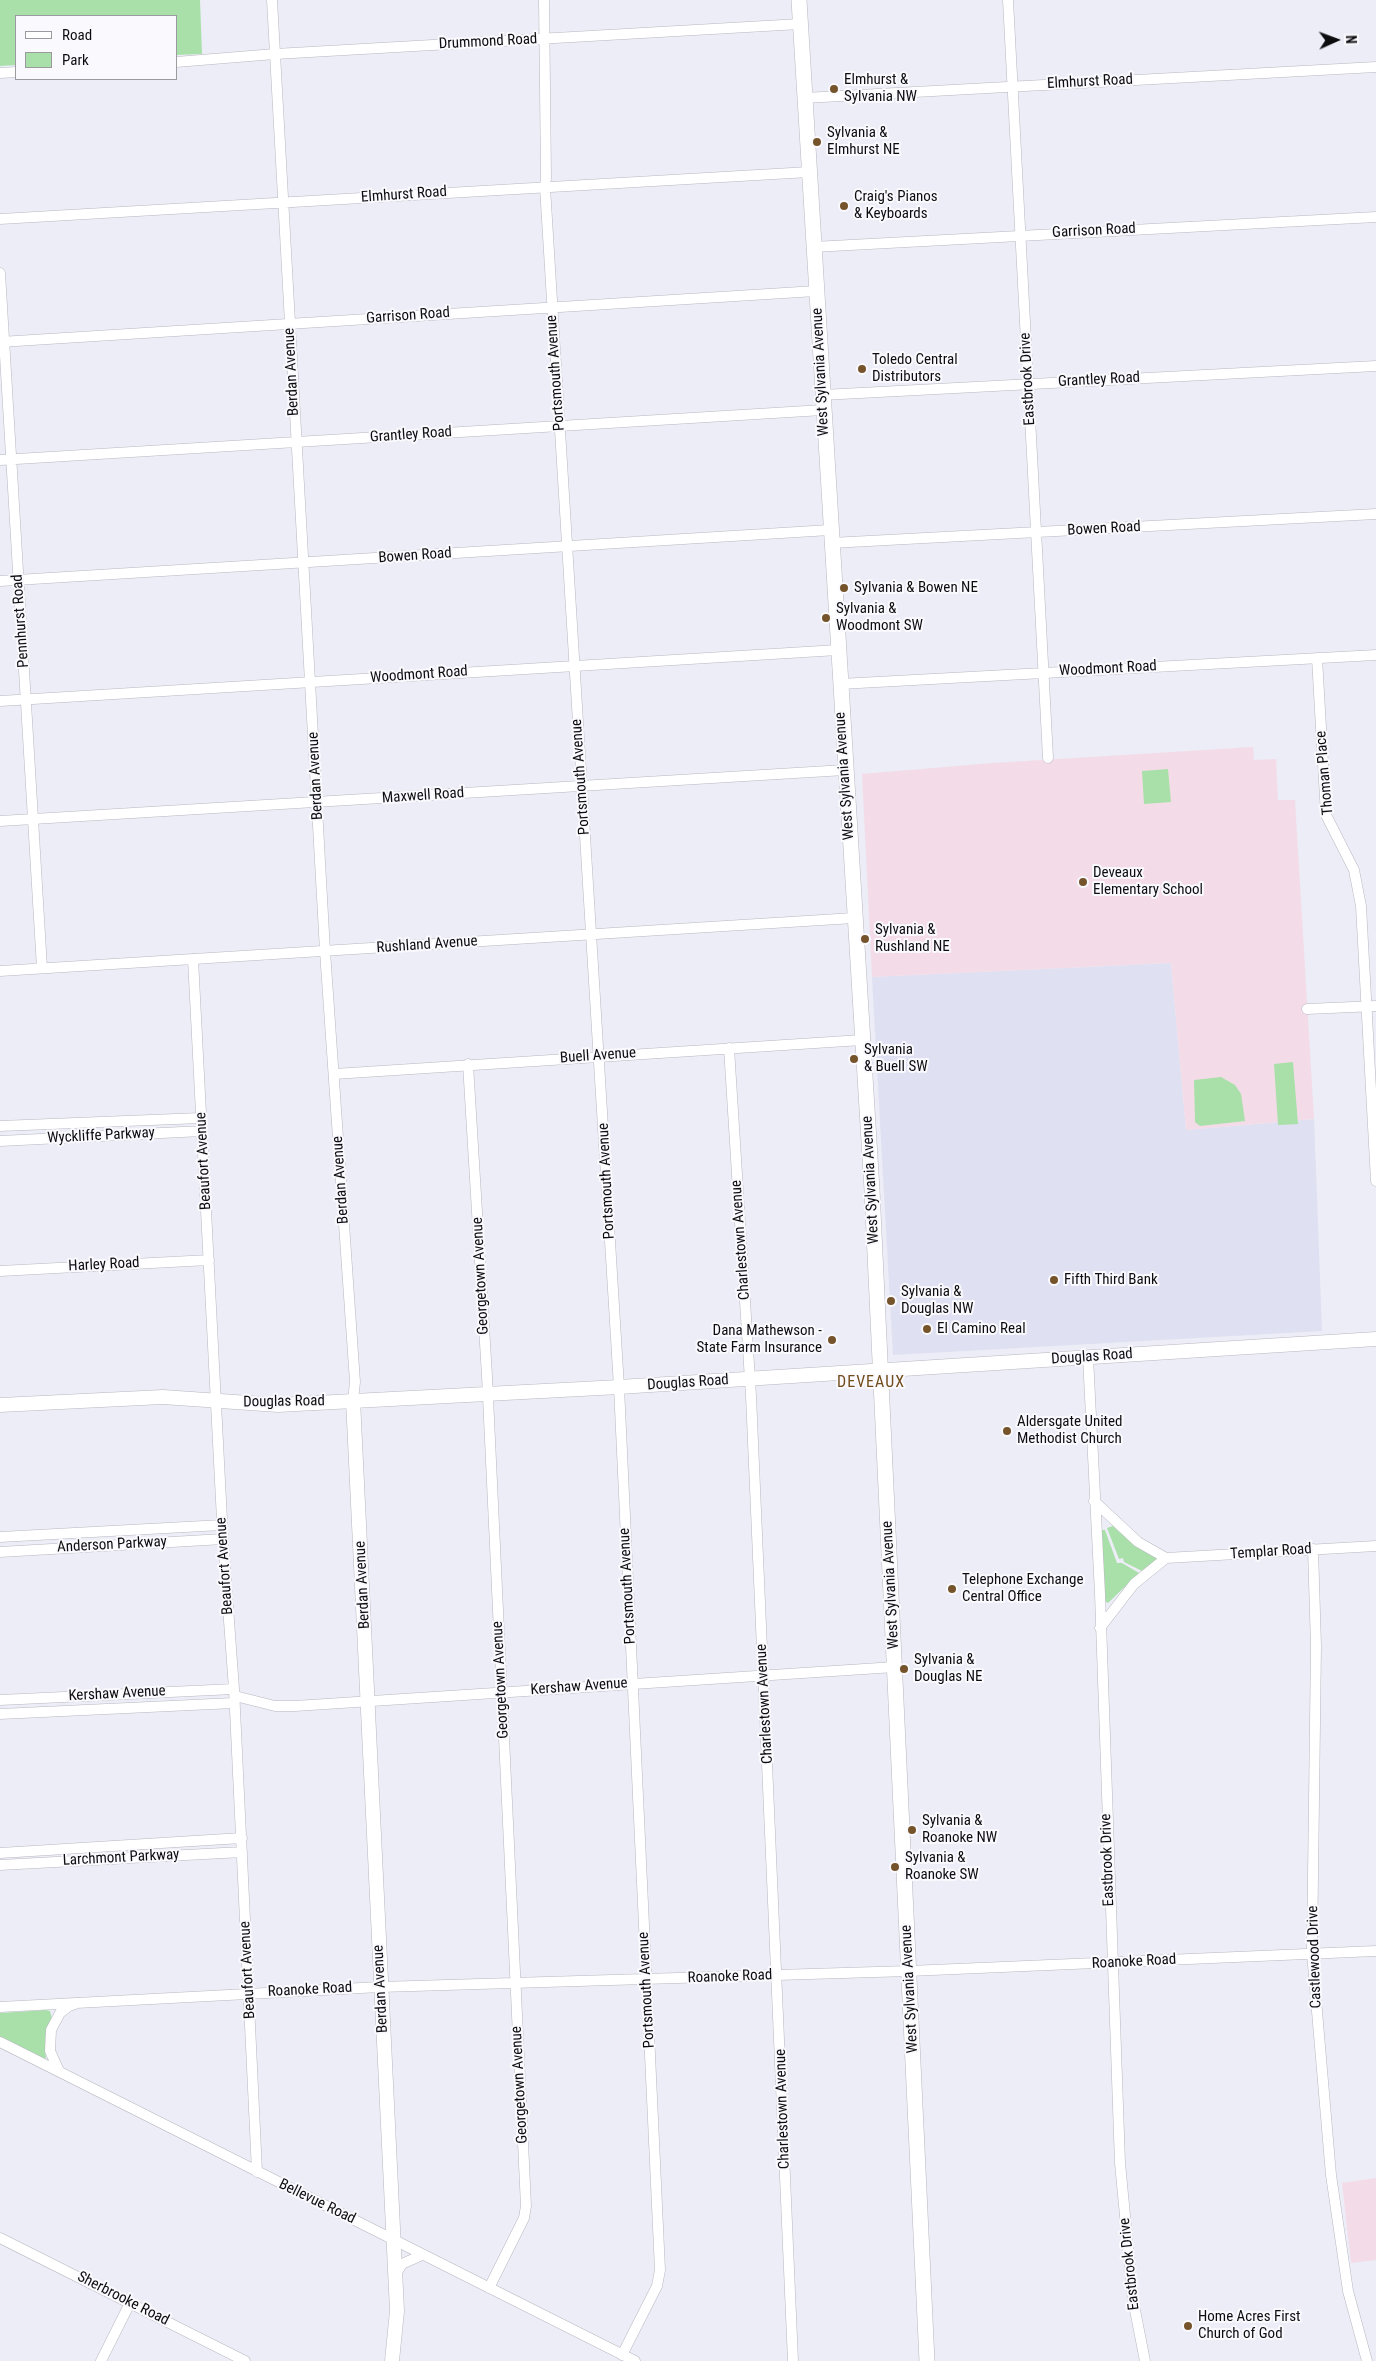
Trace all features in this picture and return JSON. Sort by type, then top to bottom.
[{"type":"main road","name":"West Sylvania Avenue","points":[[798,0],[872,1190],[927,2361]]},
{"type":"street","name":"Berdan Avenue","points":[[272,0],[295,443],[304,563],[325,951],[355,1382],[353,1400],[397,2311],[392,2361]]},
{"type":"street","name":"Portsmouth Avenue","points":[[544,0],[545,187],[619,1387],[660,2270],[657,2286],[622,2355]]},
{"type":"street","name":"Eastbrook Drive","points":[[1008,0],[1048,758]]},
{"type":"street","name":"Drummond Road","points":[[178,62],[274,54],[800,24]]},
{"type":"street","name":"Elmhurst Road","points":[[804,98],[1376,67]]},
{"type":"street","points":[[0,73],[15,72]]},
{"type":"street","name":"Elmhurst Road","points":[[0,219],[809,172]]},
{"type":"street","name":"Garrison Road","points":[[813,247],[1376,216]]},
{"type":"street","name":"Pennhurst Road","points":[[0,274],[2,341],[12,460],[42,968]]},
{"type":"street","name":"Garrison Road","points":[[2,341],[816,291]]},
{"type":"street","name":"Grantley Road","points":[[0,460],[560,426],[1028,384],[1376,366]]},
{"type":"street","name":"Bowen Road","points":[[0,581],[568,546],[831,536],[1036,532],[1376,514]]},
{"type":"street","name":"Woodmont Road","points":[[0,701],[838,650]]},
{"type":"street","name":"Woodmont Road","points":[[840,684],[1376,656]]},
{"type":"street","name":"Thoman Place","points":[[1317,658],[1326,815],[1354,870],[1361,906],[1371,1006],[1376,1181]]},
{"type":"street","name":"Maxwell Road","points":[[0,821],[845,770]]},
{"type":"street","name":"Rushland Avenue","points":[[0,971],[854,918]]},
{"type":"street","name":"Beaufort Avenue","points":[[193,959],[222,1525],[235,1696],[258,2172]]},
{"type":"street","points":[[1307,1009],[1371,1006]]},
{"type":"street","name":"Buell Avenue","points":[[334,1074],[862,1040]]},
{"type":"street","name":"Charlestown Avenue","points":[[729,1048],[750,1378],[793,2361]]},
{"type":"street","name":"Georgetown Avenue","points":[[468,1064],[488,1393],[526,2212],[489,2288]]},
{"type":"street","name":"Wyckliffe Parkway","points":[[0,1126],[201,1118]]},
{"type":"street","name":"Wyckliffe Parkway","points":[[0,1140],[202,1131]]},
{"type":"street","name":"Harley Road","points":[[0,1271],[209,1260]]},
{"type":"street","name":"Douglas Road","points":[[0,1405],[163,1397],[278,1405],[619,1387],[1376,1339]]},
{"type":"street","name":"Eastbrook Drive","points":[[1088,1357],[1120,2163],[1133,2300],[1145,2361]]},
{"type":"street","points":[[1094,1500],[1138,1542],[1166,1558],[1134,1584],[1100,1628]]},
{"type":"street","name":"Anderson Parkway","points":[[0,1537],[222,1525]]},
{"type":"street","name":"Anderson Parkway","points":[[0,1552],[223,1539]]},
{"type":"street","name":"Templar Road","points":[[1166,1558],[1376,1546]]},
{"type":"street","name":"Castlewood Drive","points":[[1313,1549],[1316,1646],[1312,1953],[1331,2175],[1348,2292],[1368,2361]]},
{"type":"street","name":"Kershaw Avenue","points":[[0,1700],[235,1696],[275,1706],[895,1667]]},
{"type":"street","name":"Kershaw Avenue","points":[[0,1714],[235,1696]]},
{"type":"street","name":"Larchmont Parkway","points":[[0,1852],[242,1838]]},
{"type":"street","name":"Larchmont Parkway","points":[[0,1865],[242,1852]]},
{"type":"street","name":"Roanoke Road","points":[[0,2007],[380,1987],[777,1976],[1376,1951]]},
{"type":"street","name":"Roanoke Road","points":[[60,2072],[50,2051],[51,2030],[60,2012],[69,2006],[83,2002]]},
{"type":"street","name":"Bellevue Road","points":[[0,2042],[635,2361]]},
{"type":"street","name":"Sherbrooke Road","points":[[0,2238],[245,2361]]},
{"type":"street","points":[[395,2275],[402,2264],[422,2255]]},
{"type":"street","points":[[101,2361],[130,2303]]},
{"type":"shaded area","name":"Deveaux Elementary School","points":[[1253,747],[1254,760],[1276,759],[1278,800],[1295,800],[1314,1119],[1186,1130],[1171,963],[872,977],[862,774],[992,763]]},
{"type":"shaded area","points":[[1171,963],[1186,1130],[1314,1119],[1322,1331],[893,1355],[872,977]]},
{"type":"shaded area","points":[[1376,2178],[1376,2260],[1351,2263],[1342,2183]]},
{"type":"green space","points":[[0,0],[200,0],[202,54],[178,55],[178,15],[15,15],[15,65],[0,66]]},
{"type":"green space","points":[[1168,769],[1171,802],[1144,804],[1142,771]]},
{"type":"green space","points":[[1293,1062],[1298,1124],[1278,1125],[1274,1064]]},
{"type":"green space","points":[[1221,1077],[1235,1085],[1241,1094],[1245,1121],[1200,1126],[1195,1122],[1194,1080]]},
{"type":"green space","points":[[1113,1526],[1134,1545],[1159,1558],[1142,1571],[1124,1562],[1123,1558],[1119,1559],[1107,1528]]},
{"type":"green space","points":[[1101,1530],[1105,1530],[1117,1563],[1122,1563],[1139,1573],[1108,1603],[1103,1600]]},
{"type":"green space","points":[[50,2011],[52,2019],[45,2040],[46,2062],[0,2037],[0,2013]]},
{"type":"place","name":"Elmhurst & Sylvania NW","points":[[834,89]]},
{"type":"place","name":"Sylvania & Elmhurst NE","points":[[817,142]]},
{"type":"place","name":"Craig's Pianos & Keyboards","points":[[844,206]]},
{"type":"place","name":"Toledo Central Distributors","points":[[862,369]]},
{"type":"place","name":"Sylvania & Bowen NE","points":[[844,588]]},
{"type":"place","name":"Sylvania & Woodmont SW","points":[[826,618]]},
{"type":"place","name":"Deveaux Elementary School","points":[[1083,882]]},
{"type":"place","name":"Sylvania & Rushland NE","points":[[865,939]]},
{"type":"place","name":"Sylvania & Buell SW","points":[[854,1059]]},
{"type":"place","name":"Fifth Third Bank","points":[[1054,1280]]},
{"type":"place","name":"Sylvania & Douglas NW","points":[[891,1301]]},
{"type":"place","name":"El Camino Real","points":[[927,1329]]},
{"type":"place","name":"Dana Mathewson - State Farm Insurance","points":[[832,1340]]},
{"type":"place","name":"Aldersgate United Methodist Church","points":[[1007,1431]]},
{"type":"place","name":"Telephone Exchange Central Office","points":[[952,1589]]},
{"type":"place","name":"Sylvania & Douglas NE","points":[[904,1669]]},
{"type":"place","name":"Sylvania & Roanoke NW","points":[[912,1830]]},
{"type":"place","name":"Sylvania & Roanoke SW","points":[[895,1867]]},
{"type":"place","name":"Home Acres First Church of God","points":[[1188,2326]]},
{"type":"district","name":"DEVEAUX","points":[[871,1383]]}]
